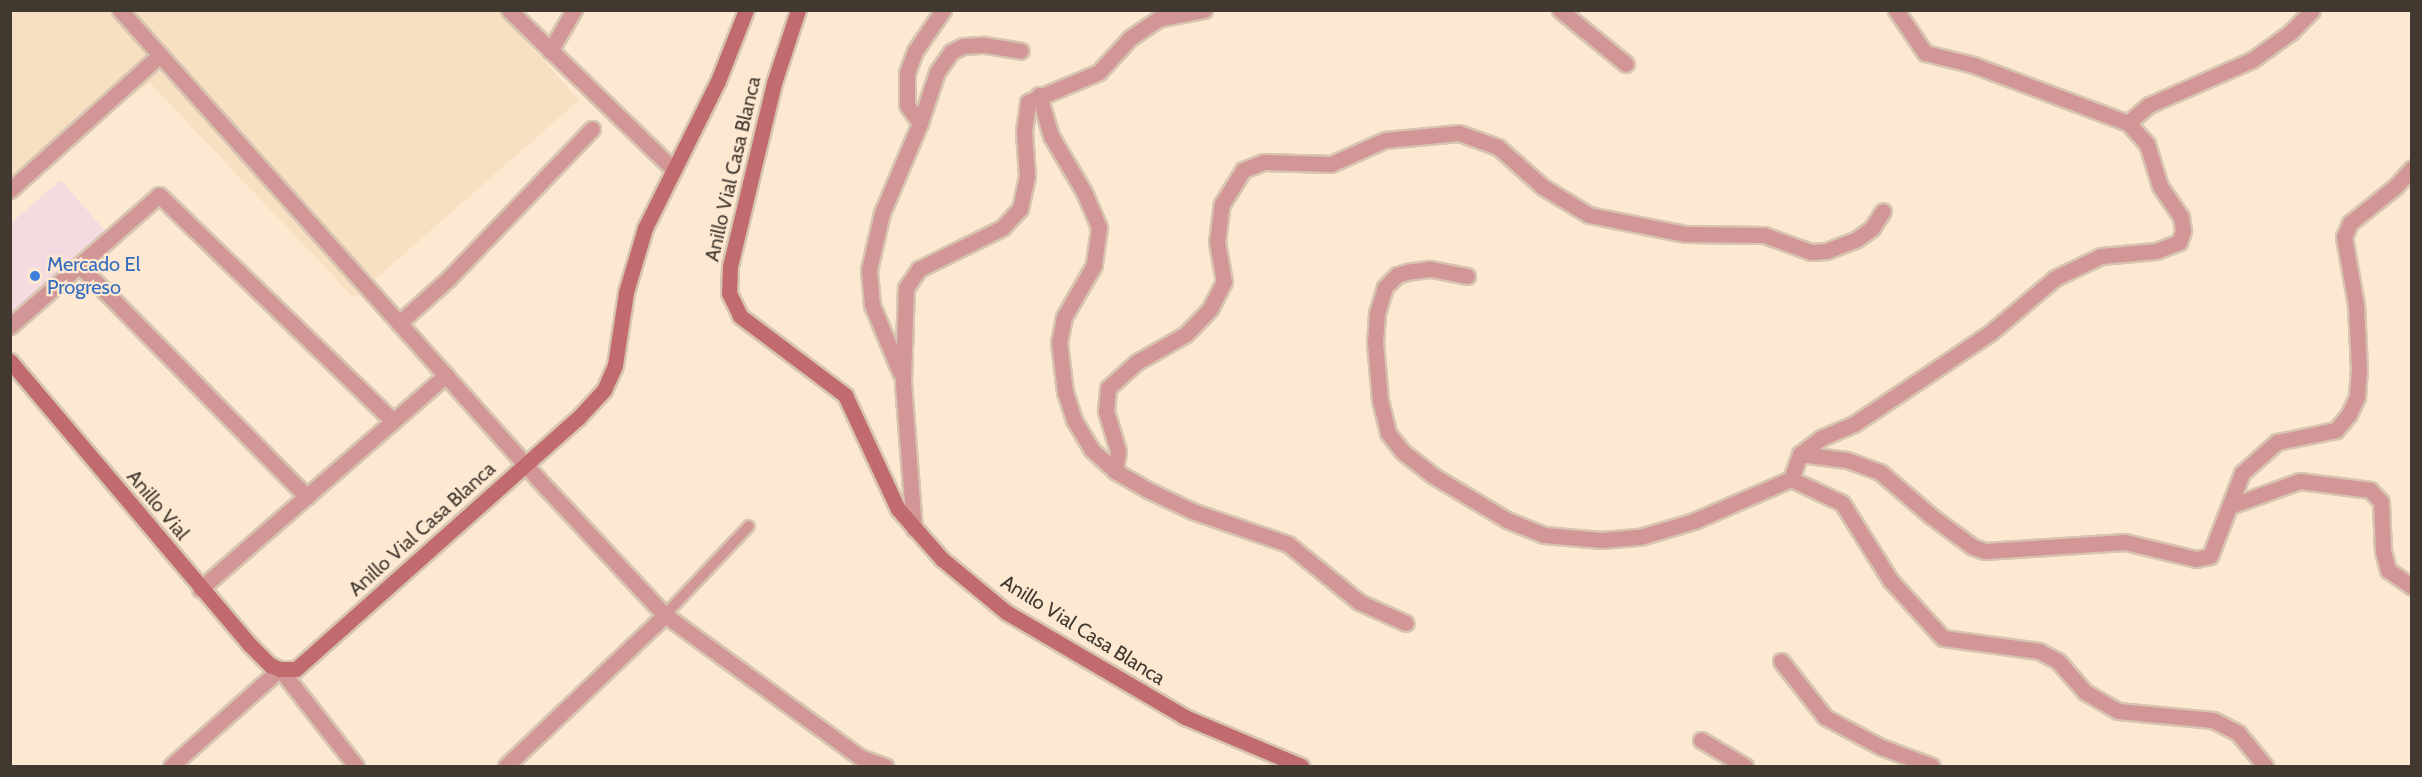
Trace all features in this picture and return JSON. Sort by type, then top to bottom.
[{"type":"main road","name":"Anillo Vial Casa Blanca","points":[[280,669],[296,669],[311,659],[604,390],[617,354],[634,262],[645,228],[674,171],[746,10]]},
{"type":"main road","name":"Anillo Vial Casa Blanca","points":[[798,10],[760,135],[730,266],[729,293],[740,316],[845,395],[864,431],[885,487],[914,529],[942,559],[1006,612],[1185,717],[1301,766]]},
{"type":"main road","name":"Anillo Vial","points":[[10,360],[200,589],[261,657],[280,669]]},
{"type":"street","points":[[120,10],[525,463],[665,615],[857,762],[885,766]]},
{"type":"street","points":[[550,51],[574,10]]},
{"type":"street","points":[[920,123],[907,105],[907,73],[915,51],[943,10]]},
{"type":"street","points":[[914,529],[903,381],[902,315],[906,288],[918,269],[1002,228],[1020,209],[1028,176],[1024,115],[1028,102],[1039,95],[1099,72],[1130,38],[1158,19],[1204,10]]},
{"type":"street","points":[[1560,10],[1626,64]]},
{"type":"street","points":[[1467,276],[1430,269],[1397,275],[1381,297],[1376,342],[1380,400],[1388,433],[1403,452],[1470,501],[1544,536],[1566,539],[1621,539],[1640,537],[1694,521],[1791,479],[1800,453],[1821,438],[1854,424],[1990,333],[2055,278],[2101,256],[2156,251],[2179,242],[2183,231],[2181,217],[2160,186],[2147,144],[2128,123],[1974,64],[1925,52],[1896,10]]},
{"type":"street","points":[[2128,123],[2149,105],[2252,60],[2291,32],[2312,10]]},
{"type":"street","points":[[510,11],[674,171]]},
{"type":"street","points":[[903,381],[872,305],[869,270],[882,213],[920,123],[937,72],[951,52],[963,46],[985,45],[1021,51]]},
{"type":"street","points":[[10,190],[160,56]]},
{"type":"street","points":[[1039,95],[1051,136],[1084,192],[1099,228],[1094,265],[1062,326],[1059,342],[1065,392],[1074,420],[1092,450],[1115,471],[1192,511],[1288,544],[1359,602],[1406,623]]},
{"type":"street","points":[[399,322],[448,279],[592,129]]},
{"type":"street","points":[[1115,471],[1118,451],[1106,411],[1108,388],[1137,362],[1186,334],[1210,309],[1224,282],[1217,242],[1222,204],[1243,170],[1264,162],[1330,164],[1385,140],[1459,133],[1498,147],[1543,187],[1597,218],[1686,234],[1764,236],[1811,252],[1826,251],[1857,239],[1872,228],[1883,210]]},
{"type":"street","points":[[1800,453],[1847,460],[1880,472],[1973,547],[1985,551],[2126,542],[2196,559],[2210,556],[2215,550],[2242,473],[2277,442],[2336,430],[2349,414],[2357,397],[2359,370],[2356,305],[2344,237],[2350,223],[2396,186],[2412,168]]},
{"type":"street","points":[[10,326],[159,195],[393,422]]},
{"type":"street","points":[[79,265],[307,496]]},
{"type":"street","points":[[200,589],[446,375]]},
{"type":"street","points":[[1791,479],[1842,503],[1891,581],[1926,624],[1943,638],[2040,651],[2058,661],[2085,692],[2118,711],[2213,720],[2238,733],[2265,766]]},
{"type":"street","points":[[2230,506],[2300,481],[2370,490],[2381,502],[2383,551],[2388,570],[2412,587]]},
{"type":"street","points":[[506,766],[665,615]]},
{"type":"street","points":[[1781,661],[1825,717],[1881,747],[1932,766]]},
{"type":"street","points":[[171,766],[280,669],[356,766]]},
{"type":"street","points":[[1701,740],[1746,766]]},
{"type":"lane","points":[[665,615],[749,526]]},
{"type":"shaded area","points":[[11,11],[499,11],[579,100],[354,298],[150,83],[11,184]]},
{"type":"shaded area","name":"Mercado El Progreso","points":[[61,180],[107,233],[11,318],[10,224]]},
{"type":"place","name":"Mercado El Progreso","points":[[35,276]]}]
